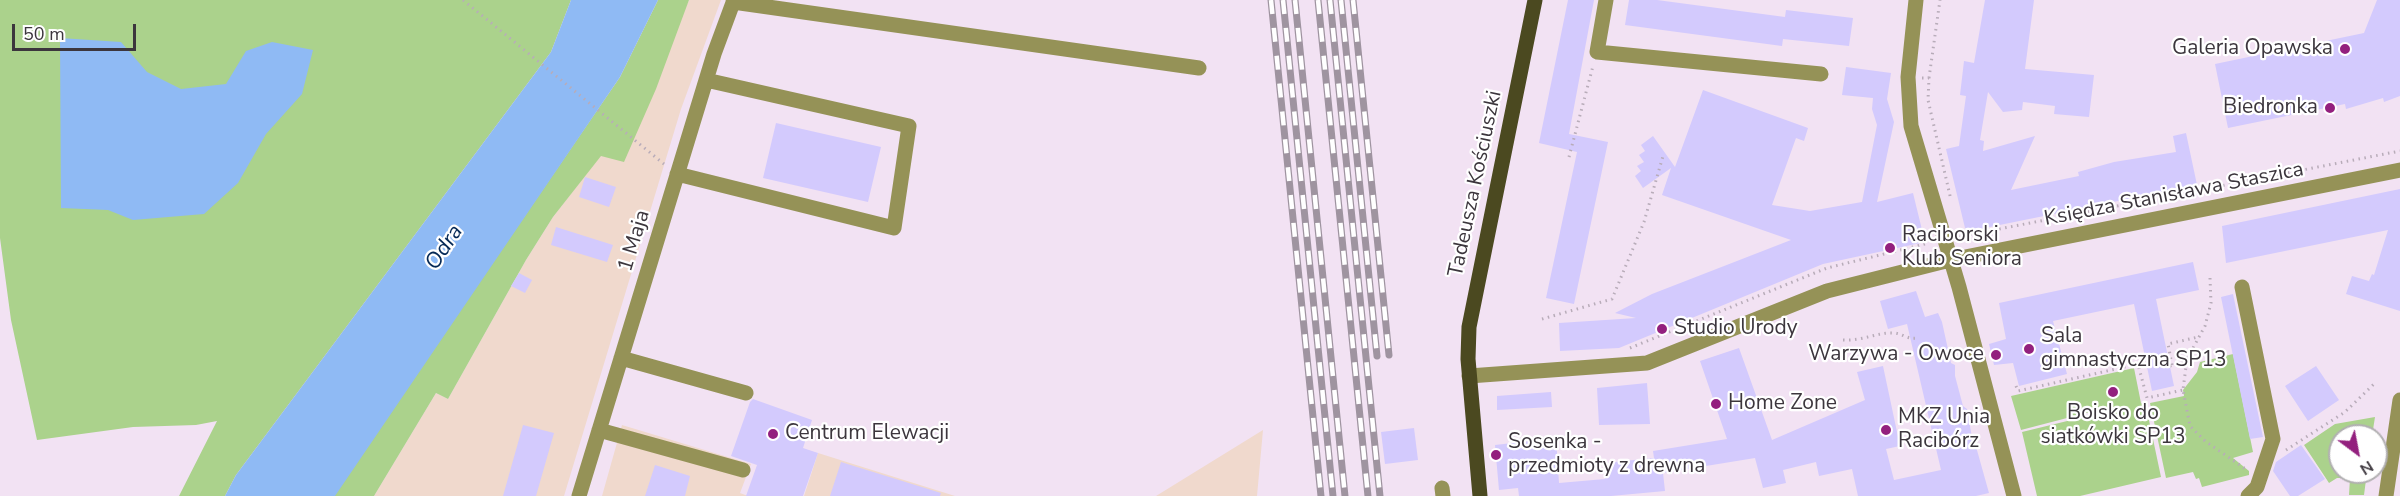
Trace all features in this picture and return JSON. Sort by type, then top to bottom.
[{"type":"main road","name":"Tadeusza Kościuszki","points":[[1480,496],[1469,376],[1469,327],[1535,0]]},
{"type":"street","points":[[1606,0],[1597,52],[1821,74]]},
{"type":"street","points":[[1916,0],[1908,77],[1911,126],[2014,496]]},
{"type":"street","points":[[733,1],[1199,68]]},
{"type":"street","name":"1 Maja","points":[[579,496],[677,174],[733,1]]},
{"type":"street","points":[[677,174],[894,228],[909,126],[706,81]]},
{"type":"street","name":"Księdza Stanisława Staszica","points":[[1469,376],[1647,363],[1827,291],[1950,260],[2400,170]]},
{"type":"street","points":[[2242,287],[2273,439],[2252,491]]},
{"type":"street","points":[[621,358],[746,393]]},
{"type":"street","points":[[2386,496],[2400,400]]},
{"type":"street","points":[[599,430],[743,470]]},
{"type":"path","points":[[463,0],[677,174]]},
{"type":"path","points":[[1940,0],[1928,100],[1952,205]]},
{"type":"path","points":[[1569,157],[1597,52]]},
{"type":"path","points":[[1908,77],[1929,78]]},
{"type":"path","points":[[1957,226],[1960,237],[2400,151]]},
{"type":"path","points":[[1542,320],[1612,299],[1644,222],[1663,156]]},
{"type":"path","points":[[1621,351],[1827,268],[1932,242]]},
{"type":"path","points":[[2210,278],[2211,303],[2205,326],[2187,362],[2183,390],[2190,426],[2205,441],[2248,471],[2252,491]]},
{"type":"path","points":[[1843,340],[1860,341],[1891,333],[1912,340],[1917,338]]},
{"type":"path","points":[[2187,362],[2171,365],[2168,344],[2198,337]]},
{"type":"path","points":[[2016,386],[2018,391],[2138,364],[2147,398],[2183,390]]},
{"type":"path","points":[[2265,463],[2345,412],[2375,383]]},
{"type":"shaded area","points":[[689,0],[721,0],[681,109],[564,496],[374,496],[436,393],[448,399],[526,260],[553,217],[601,155],[678,24]]},
{"type":"shaded area","points":[[622,425],[751,464],[740,493],[748,496],[602,496]]},
{"type":"shaded area","points":[[1263,430],[1257,496],[1156,496]]},
{"type":"shaded area","points":[[818,453],[955,496],[804,496]]},
{"type":"green space","points":[[0,0],[571,0],[551,52],[236,475],[225,496],[179,496],[217,421],[196,425],[133,427],[37,440],[11,320],[0,238]]},
{"type":"green space","points":[[658,0],[689,0],[656,89],[624,162],[601,156],[553,217],[526,260],[448,399],[436,393],[374,496],[332,496],[620,77]]},
{"type":"green space","points":[[2233,354],[2253,452],[2233,458],[2249,471],[2249,475],[2202,487],[2199,478],[2196,479],[2193,472],[2166,478],[2150,403],[2184,396],[2183,390],[2197,372],[2200,362]]},
{"type":"green space","points":[[2134,368],[2141,403],[2146,406],[2161,477],[2080,496],[2037,496],[2022,432],[2129,406],[2090,412],[2021,430],[2011,396]]},
{"type":"green space","points":[[2375,417],[2374,424],[2335,424]]},
{"type":"green space","points":[[2328,429],[2328,481],[2304,445]]},
{"type":"green space","points":[[2350,484],[2365,484],[2364,495],[2349,495]]},
{"type":"water","name":"Odra","points":[[571,0],[658,0],[620,77],[335,496],[225,496],[236,475],[551,52]]},
{"type":"water","points":[[60,38],[121,42],[147,72],[181,89],[226,84],[246,51],[272,42],[313,50],[302,94],[266,134],[238,183],[204,214],[133,220],[108,210],[61,208]]},
{"type":"building","points":[[1568,0],[1594,0],[1569,134],[1608,142],[1574,304],[1546,298],[1577,152],[1539,143]]},
{"type":"building","points":[[1629,0],[1657,0],[1785,17],[1786,10],[1853,18],[1849,46],[1783,39],[1782,46],[1625,25]]},
{"type":"building","points":[[1985,0],[2034,0],[2025,69],[2094,75],[2089,117],[2054,114],[2055,106],[2023,102],[2022,110],[2003,112],[1988,92],[1980,140],[1984,141],[1983,151],[2035,136],[2011,190],[2079,176],[2078,172],[2114,162],[2176,152],[2173,136],[2186,133],[2197,185],[1970,231],[1965,228],[1946,149],[1959,146],[1966,96],[1960,95],[1964,61],[1974,63]]},
{"type":"building","name":"Galeria Opawska","points":[[2377,0],[2400,0],[2400,96],[2384,102],[2383,98],[2346,109],[2345,104],[2228,128],[2215,64],[2364,33]]},
{"type":"building","points":[[1846,67],[1891,73],[1887,99],[1894,122],[1877,202],[1913,193],[1925,242],[1823,264],[1619,348],[1560,351],[1559,323],[1636,318],[1615,313],[1652,294],[1791,240],[1662,195],[1671,168],[1643,188],[1635,176],[1641,171],[1637,166],[1644,162],[1639,155],[1645,151],[1641,145],[1653,136],[1675,167],[1703,90],[1808,128],[1804,141],[1796,138],[1772,205],[1810,211],[1862,202],[1877,125],[1872,109],[1873,98],[1842,95]]},
{"type":"building","points":[[776,123],[881,147],[868,202],[763,178]]},
{"type":"building","points":[[585,177],[616,187],[609,207],[579,197]]},
{"type":"building","points":[[2400,189],[2400,311],[2346,294],[2352,276],[2369,281],[2372,274],[2374,275],[2388,230],[2226,263],[2222,226]]},
{"type":"building","points":[[556,227],[613,245],[607,262],[551,245]]},
{"type":"building","points":[[2193,262],[2199,290],[2156,299],[2174,386],[2152,391],[2134,304],[2053,321],[2067,374],[2019,386],[2013,363],[1994,365],[1989,344],[2006,339],[1999,303]]},
{"type":"building","points":[[519,273],[532,280],[525,293],[511,286]]},
{"type":"building","points":[[1916,291],[1925,317],[1938,313],[1942,322],[1951,363],[1955,365],[1955,376],[1963,406],[1967,409],[1973,443],[1975,443],[1989,493],[1976,496],[1858,496],[1852,469],[1819,476],[1816,462],[1783,470],[1786,483],[1763,488],[1755,458],[1663,473],[1665,491],[1611,496],[1519,496],[1518,488],[1499,490],[1495,445],[1556,438],[1559,483],[1605,479],[1604,463],[1654,458],[1653,451],[1727,439],[1700,361],[1739,348],[1772,440],[1865,400],[1857,372],[1883,366],[1900,446],[1886,449],[1894,480],[1941,470],[1907,324],[1888,329],[1880,301]]},
{"type":"building","points":[[2233,294],[2263,437],[2250,439],[2221,297]]},
{"type":"building","points":[[2316,366],[2339,400],[2308,421],[2285,386]]},
{"type":"building","points":[[1647,383],[1650,424],[1599,425],[1597,388]]},
{"type":"building","points":[[1551,392],[1552,407],[1497,410],[1497,396]]},
{"type":"building","name":"Centrum Elewacji","points":[[753,399],[812,420],[803,448],[818,453],[803,496],[746,496],[757,465],[731,456]]},
{"type":"building","points":[[523,425],[554,433],[536,496],[503,496]]},
{"type":"building","points":[[1414,428],[1418,460],[1385,464],[1381,432]]},
{"type":"building","points":[[2301,445],[2325,479],[2298,496],[2290,496],[2273,471],[2276,462]]},
{"type":"building","points":[[841,462],[941,493],[940,496],[830,496]]},
{"type":"building","points":[[655,465],[690,476],[685,496],[645,496]]},
{"type":"railway","points":[[1271,0],[1321,496]]},
{"type":"railway","points":[[1283,0],[1333,496]]},
{"type":"railway","points":[[1295,0],[1345,496]]},
{"type":"railway","points":[[1318,0],[1368,496]]},
{"type":"railway","points":[[1330,0],[1380,496]]},
{"type":"railway","points":[[1341,0],[1377,356]]},
{"type":"railway","points":[[1353,0],[1389,355]]},
{"type":"place","name":"Galeria Opawska","points":[[2345,49]]},
{"type":"place","name":"Biedronka","points":[[2330,108]]},
{"type":"place","name":"Raciborski Klub Seniora","points":[[1890,248]]},
{"type":"place","name":"Studio Urody","points":[[1662,329]]},
{"type":"place","name":"Sala gimnastyczna SP13","points":[[2029,349]]},
{"type":"place","name":"Warzywa - Owoce","points":[[1996,355]]},
{"type":"place","name":"Boisko do siatkówki SP13","points":[[2113,392]]},
{"type":"place","name":"Home Zone","points":[[1716,404]]},
{"type":"place","name":"MKZ Unia Racibórz","points":[[1886,430]]},
{"type":"place","name":"Centrum Elewacji","points":[[773,434]]},
{"type":"place","name":"Sosenka - przedmioty z drewna","points":[[1496,455]]}]
